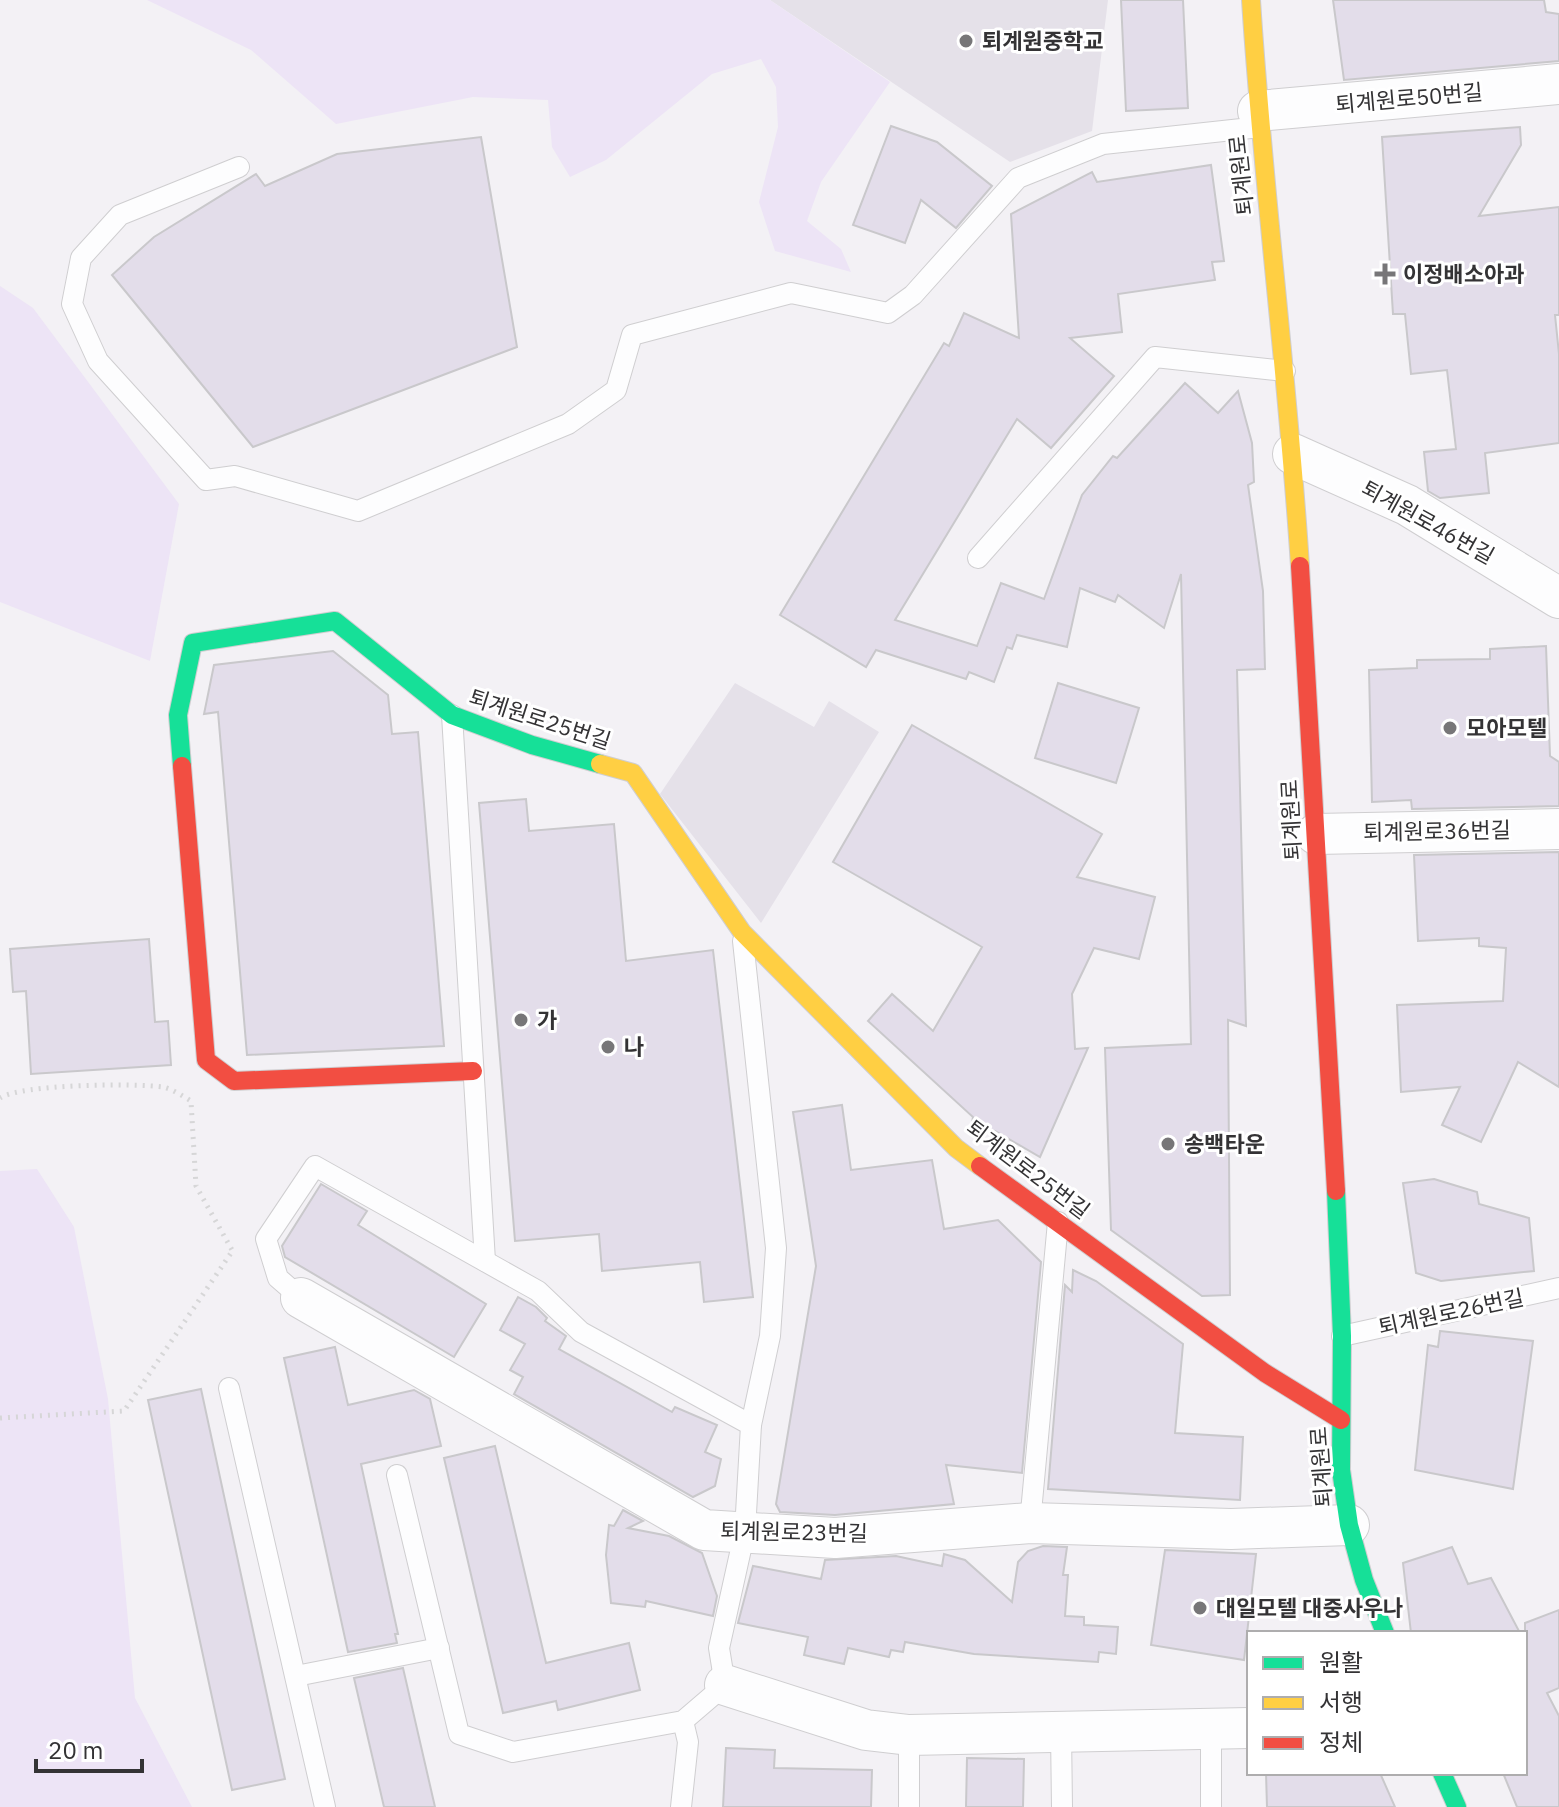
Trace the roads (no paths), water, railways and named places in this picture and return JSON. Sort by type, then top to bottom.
[{"type":"street","name":"퇴계원로","points":[[1251,0],[1259,119],[1293,454],[1342,1336],[1341,1470],[1349,1525],[1364,1580],[1384,1631]]},
{"type":"street","name":"퇴계원로50번길","points":[[1259,119],[1559,84]]},
{"type":"street","name":"퇴계원로46번길","points":[[1293,454],[1407,505],[1559,598]]},
{"type":"street","name":"퇴계원로25번길","points":[[473,1071],[234,1081],[206,1060],[178,715],[193,643],[335,621],[452,715],[532,745],[633,773],[742,932],[956,1148],[1265,1373],[1341,1420]]},
{"type":"street","name":"퇴계원로36번길","points":[[1316,834],[1559,829]]},
{"type":"street","name":"퇴계원로23번길","points":[[301,1298],[704,1530],[835,1538],[1030,1523],[1231,1529],[1349,1525]]},
{"type":"street","points":[[725,1685],[866,1730],[909,1735],[1230,1729]]},
{"type":"street","points":[[1443,1775],[1457,1807]]},
{"type":"lane","points":[[239,167],[120,215],[81,258],[72,304],[98,361],[206,480],[235,476],[358,511],[568,424],[616,390],[632,335],[791,293],[888,313],[913,295],[1018,178],[1103,144],[1259,119]]},
{"type":"lane","points":[[978,558],[1155,357],[1285,371]]},
{"type":"lane","points":[[452,715],[485,1261]]},
{"type":"lane","points":[[397,1475],[459,1734],[513,1752],[683,1721],[725,1685],[719,1648],[745,1531],[751,1425],[770,1336],[776,1248],[742,932]]},
{"type":"lane","points":[[301,1298],[278,1278],[266,1239],[315,1166],[538,1291],[581,1332],[751,1425]]},
{"type":"lane","points":[[1030,1523],[1058,1222]]},
{"type":"lane","name":"퇴계원로26번길","points":[[1342,1336],[1559,1288]]},
{"type":"lane","points":[[229,1388],[325,1807]]},
{"type":"lane","points":[[296,1676],[439,1648]]},
{"type":"lane","points":[[681,1807],[688,1742],[683,1721]]},
{"type":"lane","points":[[1211,1807],[1230,1729]]},
{"type":"lane","points":[[1061,1732],[1062,1807]]},
{"type":"lane","points":[[909,1735],[909,1807]]},
{"type":"place","name":"퇴계원중학교","points":[[966,41]]},
{"type":"place","name":"이정배소아과","points":[[1385,274]]},
{"type":"place","name":"모아모텔","points":[[1450,728]]},
{"type":"place","name":"가","points":[[521,1020]]},
{"type":"place","name":"나","points":[[608,1047]]},
{"type":"place","name":"송백타운","points":[[1168,1144]]},
{"type":"place","name":"대일모텔 대중사우나","points":[[1200,1608]]}]
